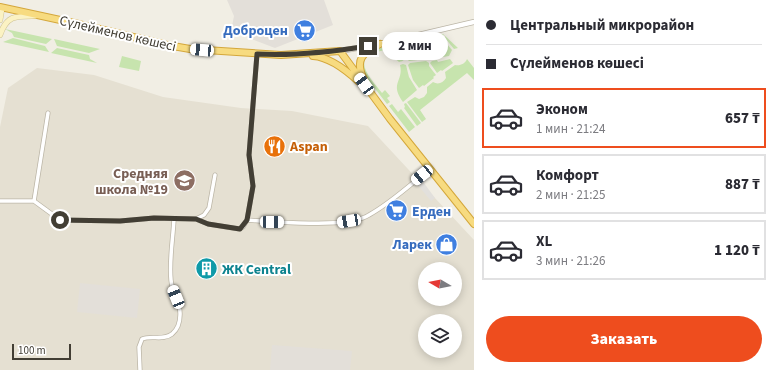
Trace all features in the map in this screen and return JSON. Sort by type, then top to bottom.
[{"type":"highway","name":"Сүлейменов көшесі","points":[[1,7],[190,49],[290,55],[340,51]]},
{"type":"highway","points":[[372,95],[362,75],[360,62],[366,52],[380,44]]},
{"type":"highway","points":[[340,51],[372,95],[474,224]]},
{"type":"highway","points":[[290,55],[316,56],[326,59],[349,73],[372,95]]},
{"type":"main road","points":[[0,20],[1,7]]},
{"type":"main road","points":[[0,35],[4,24],[12,18],[21,16],[44,16]]},
{"type":"street","name":"Сүлейменов көшесі","points":[[340,51],[380,44],[474,22]]},
{"type":"street","points":[[0,201],[34,201],[60,220],[120,221],[154,218],[196,219],[208,224],[239,229],[243,227],[247,220],[253,186],[249,155],[257,54]]},
{"type":"street","points":[[34,201],[48,113]]},
{"type":"street","points":[[247,220],[338,223],[360,219],[369,216],[430,168]]},
{"type":"street","points":[[196,219],[204,215],[209,208],[215,175]]},
{"type":"street","points":[[140,370],[139,347],[142,339],[147,337],[164,338],[173,333],[178,325],[180,306],[171,279],[174,219]]},
{"type":"shaded area","points":[[227,0],[324,0],[333,25],[275,48],[231,31],[234,16]]},
{"type":"shaded area","points":[[37,68],[94,75],[163,97],[241,108],[292,111],[368,126],[474,240],[474,370],[0,370],[0,127],[8,88]]},
{"type":"shaded area","points":[[421,179],[435,198],[431,201],[416,183]]},
{"type":"shaded area","points":[[80,283],[140,289],[137,318],[77,312]]},
{"type":"shaded area","points":[[272,345],[352,351],[350,370],[270,370]]},
{"type":"green space","points":[[5,29],[52,39],[46,44],[14,37],[12,33]]},
{"type":"green space","points":[[444,35],[442,37],[372,53],[367,57],[364,62],[367,73],[382,93],[385,90],[390,96],[387,98],[390,102],[387,104],[362,72],[360,65],[365,54],[376,49]]},
{"type":"green space","points":[[445,36],[458,48],[454,49]]},
{"type":"green space","points":[[13,38],[45,46],[49,52],[3,42]]},
{"type":"green space","points":[[442,38],[452,50],[449,56],[429,57],[432,40]]},
{"type":"green space","points":[[54,39],[100,49],[89,53],[57,46]]},
{"type":"green space","points":[[431,41],[428,46],[428,57],[426,59],[409,61],[407,59],[409,46]]},
{"type":"green space","points":[[407,46],[403,61],[399,62],[391,55],[392,50]]},
{"type":"green space","points":[[57,48],[89,55],[90,59],[97,63],[51,53]]},
{"type":"green space","points":[[122,56],[141,61],[139,71],[119,67]]},
{"type":"green space","points":[[450,59],[453,63],[437,73],[430,63],[437,60],[438,62]]},
{"type":"green space","points":[[467,59],[474,68],[474,80],[467,73],[420,110],[426,119],[422,122],[407,102],[415,97],[419,99],[424,97],[427,93],[427,87],[433,82],[439,83],[445,80],[445,72],[455,65],[464,63]]},
{"type":"green space","points":[[426,61],[429,63],[429,66],[436,75],[424,86],[423,85],[419,88],[413,80],[408,65],[410,63]]},
{"type":"green space","points":[[400,65],[406,65],[409,77],[417,90],[403,102],[399,96],[397,86],[401,70]]},
{"type":"green space","points":[[406,103],[421,123],[417,126],[404,108],[404,104]]},
{"type":"green space","points":[[392,104],[398,112],[401,109],[415,127],[409,132],[389,106]]},
{"type":"place","name":"Доброцен","points":[[304,30]]},
{"type":"place","name":"Aspan","points":[[275,146]]},
{"type":"place","name":"Средняя школа №19","points":[[184,181]]},
{"type":"place","name":"Ерден","points":[[396,211]]},
{"type":"place","name":"Ларек","points":[[447,244]]},
{"type":"place","name":"ЖК Central","points":[[206,269]]},
{"type":"route","points":[[60,220],[120,221],[154,218],[196,219],[208,224],[239,229],[242,228],[247,220],[253,186],[249,155],[257,54],[290,55],[340,51],[368,46]]}]
